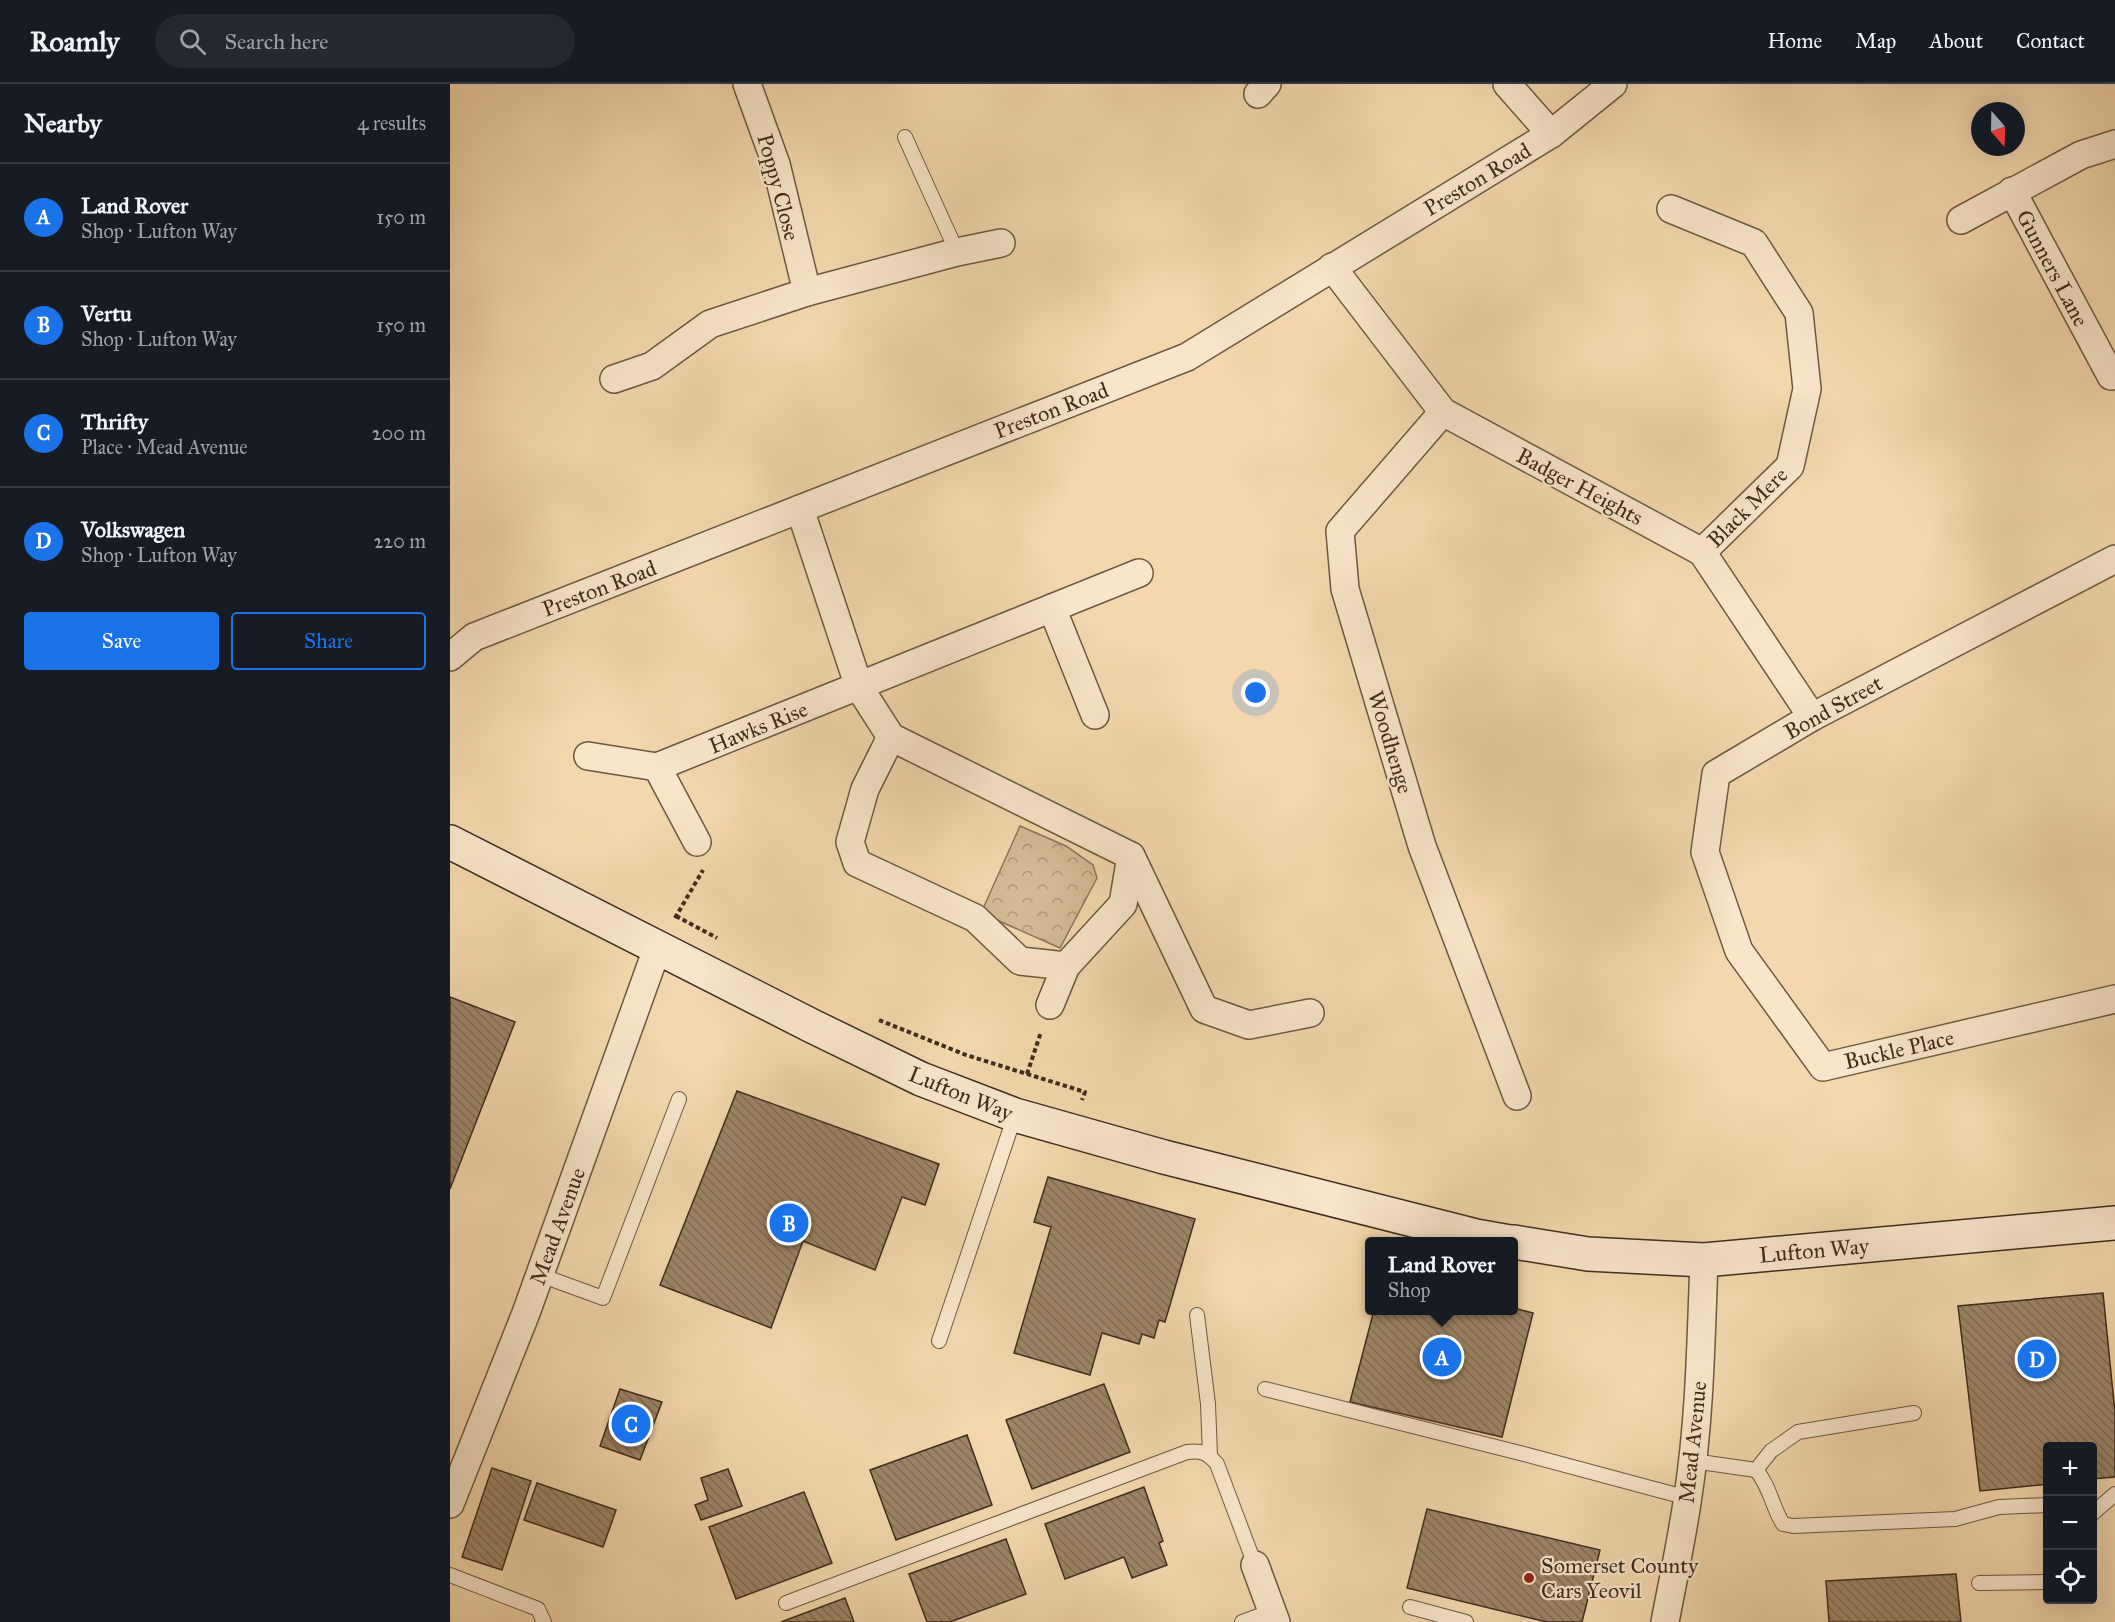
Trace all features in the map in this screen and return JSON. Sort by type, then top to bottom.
[{"type":"street","name":"Poppy Close","points":[[747,84],[776,164],[807,292]]},
{"type":"street","points":[[1507,84],[1551,134]]},
{"type":"street","name":"Preston Road","points":[[452,651],[474,637],[1187,357],[1551,134],[1612,84]]},
{"type":"street","name":"Gunners Lane","points":[[1961,220],[2081,155],[2115,144]]},
{"type":"street","name":"Gunners Lane","points":[[2012,191],[2111,376]]},
{"type":"street","name":"Black Mere","points":[[1671,209],[1754,243],[1799,313],[1807,389],[1790,466],[1702,552]]},
{"type":"street","points":[[614,379],[652,366],[710,324],[807,292],[957,252],[1001,243]]},
{"type":"street","name":"Badger Heights","points":[[1332,267],[1443,412],[1702,552],[1812,717]]},
{"type":"street","name":"Woodhenge","points":[[1443,412],[1340,531],[1345,589],[1422,846],[1517,1096]]},
{"type":"street","points":[[800,509],[859,687],[891,737],[1131,856],[1204,1009],[1249,1025],[1310,1013]]},
{"type":"street","name":"Bond Street","points":[[1739,951],[1705,852],[1716,774],[1812,717],[2115,559]]},
{"type":"street","name":"Hawks Rise","points":[[657,767],[1140,573]]},
{"type":"street","points":[[1052,608],[1095,715]]},
{"type":"street","points":[[891,737],[865,789],[850,842],[857,863],[975,918],[1020,961],[1066,966]]},
{"type":"street","points":[[588,756],[657,767],[697,842]]},
{"type":"street","name":"Lufton Way","points":[[450,842],[921,1079],[1015,1115],[1164,1157],[1482,1237]]},
{"type":"street","points":[[1050,1005],[1066,966],[1123,904],[1131,856]]},
{"type":"street","name":"Mead Avenue","points":[[450,1504],[540,1275],[658,946]]},
{"type":"street","name":"Buckle Place","points":[[1739,951],[1823,1067],[2115,999]]},
{"type":"street","name":"Lufton Way","points":[[1518,1243],[1588,1254],[1704,1260],[2115,1223]]},
{"type":"street","name":"Mead Avenue","points":[[1665,1622],[1693,1461],[1704,1260]]},
{"type":"street","points":[[1255,1565],[1274,1617]]},
{"type":"lane","points":[[906,138],[957,252]]},
{"type":"lane","points":[[540,1275],[603,1298],[679,1099]]},
{"type":"lane","points":[[939,1341],[1015,1115]]},
{"type":"lane","points":[[1197,1315],[1208,1404],[1210,1455]]},
{"type":"lane","points":[[1265,1389],[1688,1498]]},
{"type":"lane","points":[[1756,1470],[1771,1451],[1798,1432],[1914,1413]]},
{"type":"lane","points":[[786,1603],[1186,1452],[1199,1451],[1210,1455],[1217,1464],[1255,1565]]},
{"type":"lane","points":[[1693,1461],[1756,1470],[1764,1479],[1777,1515],[1784,1524],[1793,1526],[1955,1519],[1999,1507],[2043,1505]]},
{"type":"lane","points":[[2097,1510],[2115,1494]]},
{"type":"lane","points":[[450,1575],[538,1609],[544,1622]]},
{"type":"lane","points":[[1979,1583],[2043,1581]]},
{"type":"lane","points":[[1410,1607],[1466,1622]]},
{"type":"lane","points":[[1242,1622],[1274,1617]]},
{"type":"path","points":[[658,946],[705,867],[697,842]]},
{"type":"path","points":[[676,916],[727,944]]},
{"type":"path","points":[[1027,1074],[1050,1005]]},
{"type":"path","points":[[872,1017],[966,1055],[1085,1092],[1072,1131]]},
{"type":"green space","points":[[1020,826],[1066,846],[1093,865],[1097,878],[1060,948],[981,913]]},
{"type":"building","points":[[450,997],[515,1022],[450,1189]]},
{"type":"building","points":[[737,1091],[939,1164],[925,1205],[902,1197],[875,1270],[803,1241],[771,1328],[660,1285]]},
{"type":"building","points":[[1048,1177],[1195,1219],[1165,1322],[1159,1320],[1154,1338],[1142,1334],[1139,1344],[1102,1333],[1090,1375],[1014,1353],[1051,1227],[1034,1222]]},
{"type":"building","points":[[2103,1293],[2115,1413],[2115,1477],[2097,1479],[2097,1442],[2043,1442],[2043,1485],[1980,1491],[1958,1306]]},
{"type":"building","points":[[1518,1309],[1533,1313],[1502,1437],[1350,1402],[1373,1315],[1518,1315]]},
{"type":"building","points":[[1104,1384],[1130,1452],[1032,1489],[1006,1420]]},
{"type":"building","points":[[620,1389],[662,1402],[640,1460],[600,1446]]},
{"type":"building","points":[[967,1435],[992,1505],[896,1540],[870,1470]]},
{"type":"building","points":[[492,1468],[531,1481],[502,1570],[462,1557]]},
{"type":"building","points":[[728,1469],[742,1506],[701,1520],[695,1505],[708,1500],[701,1478]]},
{"type":"building","points":[[537,1483],[616,1510],[603,1547],[524,1520]]},
{"type":"building","points":[[1144,1487],[1163,1541],[1159,1543],[1167,1565],[1132,1578],[1124,1557],[1065,1579],[1045,1524]]},
{"type":"building","points":[[804,1492],[832,1563],[736,1599],[709,1527]]},
{"type":"building","points":[[1427,1509],[1600,1550],[1582,1622],[1547,1622],[1407,1588]]},
{"type":"building","points":[[1006,1539],[1026,1594],[950,1622],[927,1622],[909,1574]]},
{"type":"building","points":[[1956,1574],[1961,1622],[1829,1622],[1826,1581]]},
{"type":"building","points":[[845,1598],[854,1622],[781,1622]]},
{"type":"place","name":"Vertu","points":[[789,1223]]},
{"type":"place","name":"Land Rover","points":[[1442,1357]]},
{"type":"place","name":"Volkswagen","points":[[2037,1359]]},
{"type":"place","name":"Thrifty","points":[[631,1424]]},
{"type":"place","name":"Somerset County Cars Yeovil","points":[[1529,1578]]}]
